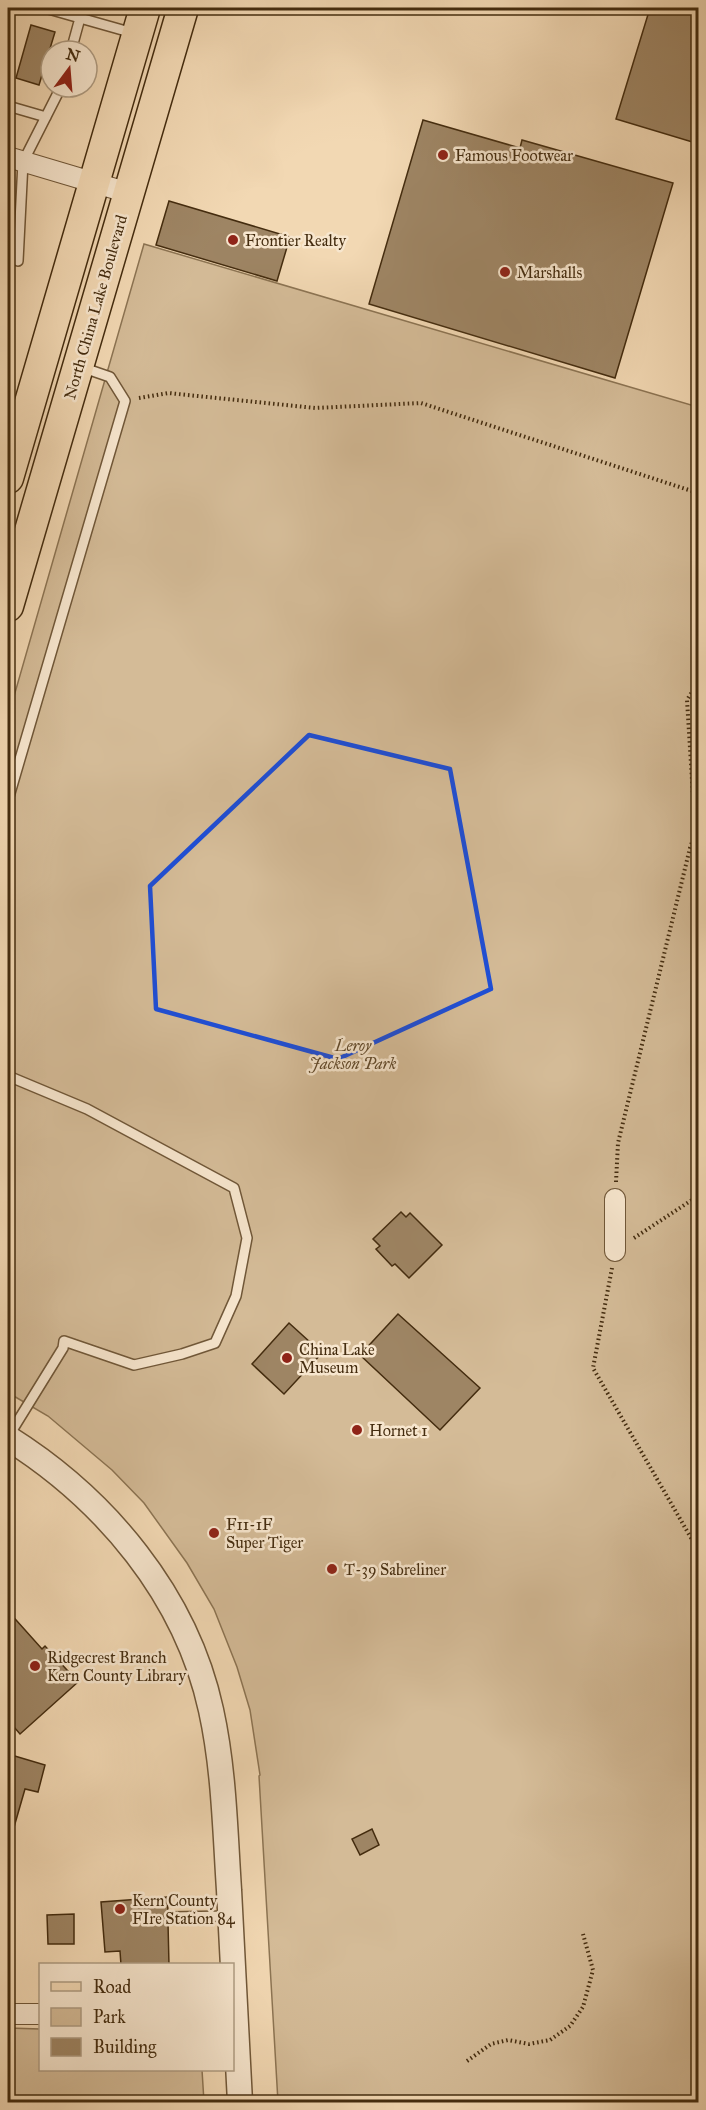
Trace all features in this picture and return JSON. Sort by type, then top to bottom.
[{"type":"main road","name":"North China Lake Boulevard","points":[[8,606],[183,8]]},
{"type":"main road","points":[[8,478],[141,21]]},
{"type":"street","points":[[15,159],[129,192]]},
{"type":"street","points":[[615,1199],[615,1251]]},
{"type":"street","points":[[8,1437],[56,1470],[118,1529],[156,1581],[180,1624],[197,1664],[211,1707],[217,1742],[222,1778],[232,1963]]},
{"type":"street","points":[[234,2007],[240,2103]]},
{"type":"street","points":[[8,2014],[39,2014]]},
{"type":"lane","points":[[8,13],[9,8]]},
{"type":"lane","points":[[45,8],[80,18],[141,21]]},
{"type":"lane","points":[[74,39],[80,18]]},
{"type":"lane","points":[[18,261],[15,159],[46,117],[55,99]]},
{"type":"lane","points":[[8,106],[46,117]]},
{"type":"lane","points":[[8,800],[125,401],[110,377],[78,366]]},
{"type":"lane","points":[[8,1076],[87,1109],[234,1188],[247,1238],[236,1296],[215,1343],[182,1354],[134,1365],[64,1341],[63,1348],[8,1437]]},
{"type":"lane","points":[[170,1917],[230,1916]]},
{"type":"path","points":[[125,401],[168,393],[315,408],[422,403],[699,493]]},
{"type":"path","points":[[615,1199],[618,1143],[697,827],[687,700],[699,682]]},
{"type":"path","points":[[699,1196],[615,1251],[593,1368],[699,1550]]},
{"type":"path","points":[[8,1219],[10,1222],[8,1247]]},
{"type":"path","points":[[467,2061],[491,2044],[508,2040],[529,2044],[550,2040],[570,2026],[583,2007],[593,1971],[583,1934]]},
{"type":"highlighted area","points":[[309,735],[450,769],[491,989],[338,1059],[156,1009],[150,886]]},
{"type":"green space","name":"Leroy Jackson Park","points":[[144,244],[698,407],[698,2102],[278,2102],[260,1775],[250,1710],[237,1667],[214,1609],[187,1563],[144,1503],[112,1470],[48,1416],[12,1395],[8,1398],[8,717]]},
{"type":"green space","points":[[8,2028],[39,2029],[39,2071],[202,2071],[204,2102],[8,2102]]},
{"type":"building","points":[[650,8],[699,8],[699,144],[616,119]]},
{"type":"building","points":[[31,25],[55,32],[53,39],[39,39],[39,85],[16,78]]},
{"type":"building","points":[[423,120],[520,148],[522,140],[673,183],[615,378],[369,304]]},
{"type":"building","points":[[169,201],[290,237],[277,281],[156,245]]},
{"type":"building","points":[[401,1212],[406,1217],[410,1213],[442,1245],[409,1278],[395,1264],[392,1266],[376,1249],[380,1246],[373,1239]]},
{"type":"building","points":[[398,1314],[480,1388],[440,1430],[360,1355]]},
{"type":"building","name":"China Lake Museum","points":[[289,1323],[322,1353],[284,1394],[252,1364]]},
{"type":"building","name":"Ridgecrest Branch Kern County Library","points":[[8,1611],[42,1649],[45,1646],[78,1682],[20,1734],[8,1720]]},
{"type":"building","points":[[8,1754],[45,1765],[38,1792],[25,1789],[12,1834],[8,1833]]},
{"type":"building","points":[[372,1829],[379,1845],[360,1855],[352,1839]]},
{"type":"building","name":"Kern County FIre Station 84","points":[[167,1897],[168,1911],[163,1918],[168,1923],[169,1963],[121,1963],[120,1951],[105,1952],[101,1902]]},
{"type":"building","points":[[74,1914],[74,1944],[48,1944],[47,1915]]},
{"type":"place","name":"Famous Footwear","points":[[443,155]]},
{"type":"place","name":"Frontier Realty","points":[[233,240]]},
{"type":"place","name":"Marshalls","points":[[505,272]]},
{"type":"place","name":"China Lake Museum","points":[[287,1358]]},
{"type":"place","name":"Hornet 1","points":[[357,1430]]},
{"type":"place","name":"F11-1F Super Tiger","points":[[214,1533]]},
{"type":"place","name":"T-39 Sabreliner","points":[[332,1569]]},
{"type":"place","name":"Ridgecrest Branch Kern County Library","points":[[35,1666]]},
{"type":"place","name":"Kern County FIre Station 84","points":[[120,1909]]}]
